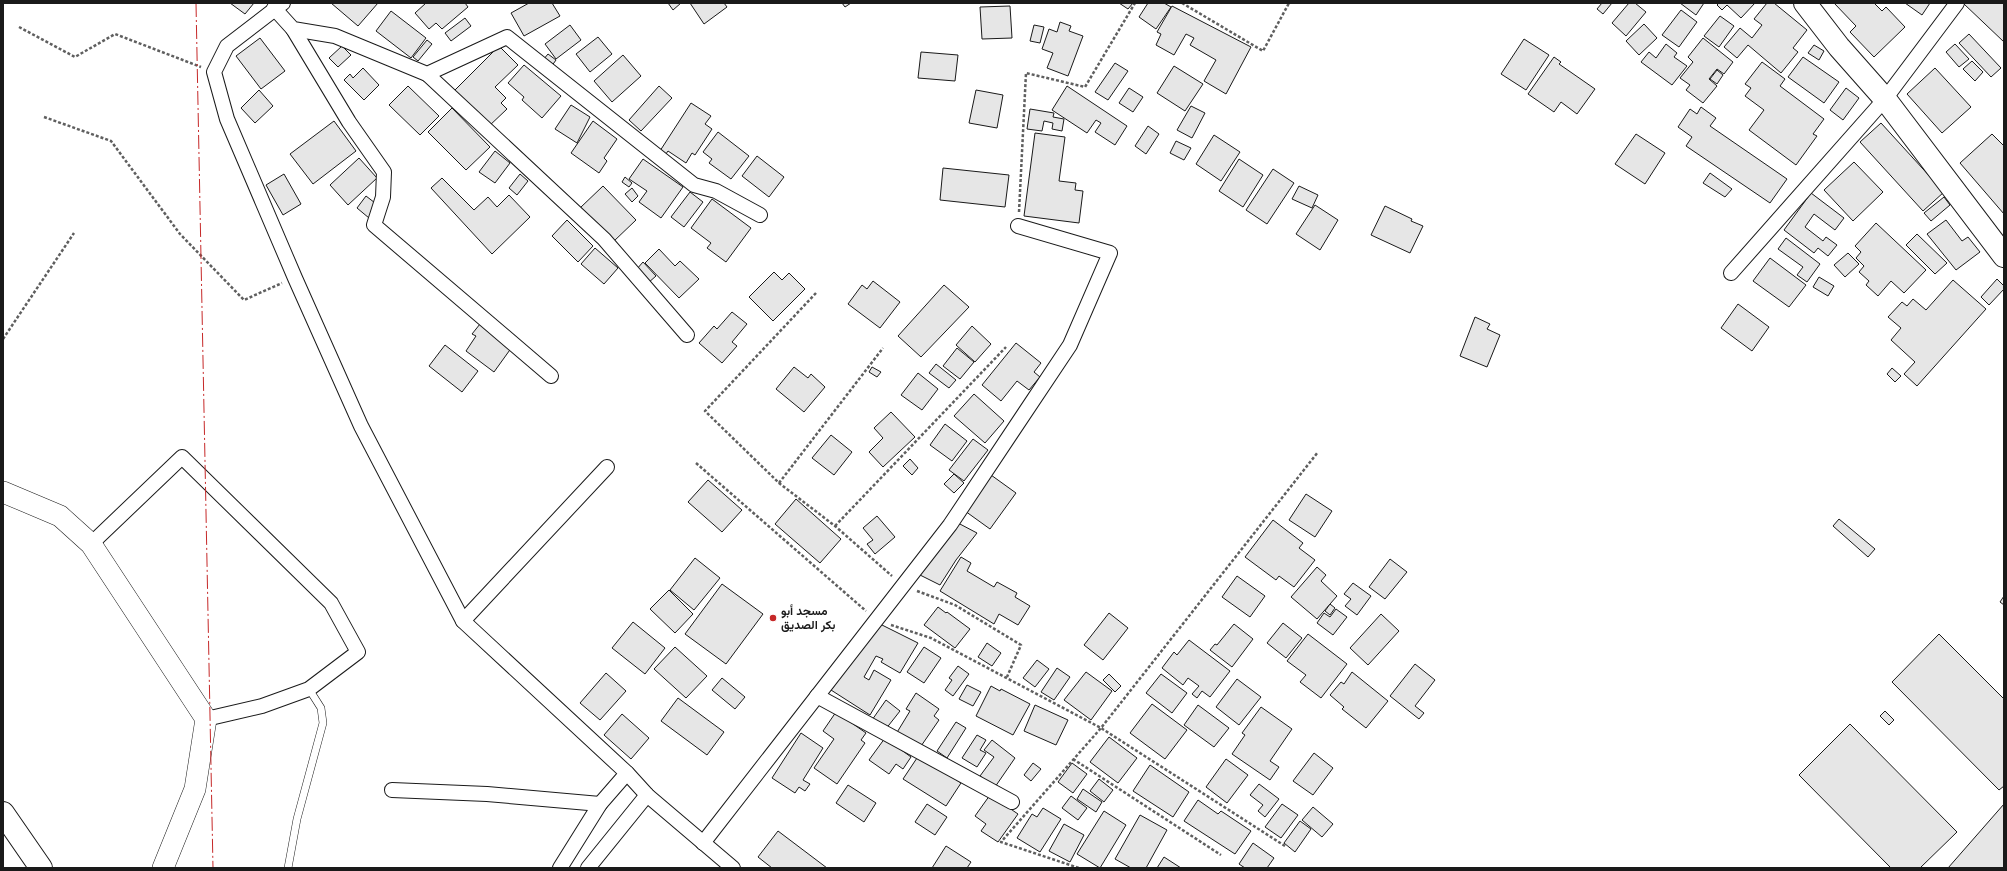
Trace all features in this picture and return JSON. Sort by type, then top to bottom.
[{"type":"main road","points":[[1805,3],[1839,47],[1885,98],[2004,256]]},
{"type":"main road","points":[[3,492],[60,516],[91,544],[206,719],[196,789],[163,868]]},
{"type":"main road","points":[[3,813],[41,868]]},
{"type":"street","points":[[1731,273],[1885,98],[1957,3]]},
{"type":"street","points":[[551,376],[374,225],[383,197],[384,172],[349,122],[278,6],[227,46],[214,72],[227,119],[294,278],[361,426],[463,621],[627,773],[647,795],[733,868]]},
{"type":"street","points":[[293,29],[335,36],[427,74],[604,239],[687,334]]},
{"type":"street","points":[[427,74],[507,37],[694,185],[716,191],[760,216]]},
{"type":"street","points":[[703,843],[950,524],[1070,345],[1110,253],[1018,226]]},
{"type":"street","points":[[91,544],[182,458],[332,603],[358,652],[309,689],[262,706],[206,719]]},
{"type":"street","points":[[463,621],[607,467]]},
{"type":"street","points":[[817,696],[1012,802]]},
{"type":"street","points":[[560,868],[600,804],[627,773]]},
{"type":"street","points":[[392,790],[487,794],[600,804]]},
{"type":"street","points":[[588,868],[647,795]]},
{"type":"lane","points":[[288,868],[297,820],[324,723],[321,708],[309,689]]},
{"type":"path","points":[[1018,226],[1026,73],[1085,87],[1136,3]]},
{"type":"path","points":[[1182,3],[1263,51],[1289,3]]},
{"type":"path","points":[[19,27],[75,57],[115,34],[214,72]]},
{"type":"path","points":[[44,117],[111,141],[180,234],[244,300],[294,278]]},
{"type":"path","points":[[3,339],[74,233]]},
{"type":"path","points":[[816,293],[705,411],[780,483],[835,526],[903,586],[955,605],[1022,645],[1006,677]]},
{"type":"path","points":[[835,526],[1006,347]]},
{"type":"path","points":[[780,483],[883,348]]},
{"type":"path","points":[[1079,868],[1001,842],[1101,728],[1318,452]]},
{"type":"path","points":[[696,463],[876,620],[931,638],[1101,728],[1285,846]]},
{"type":"path","points":[[1073,759],[1220,855]]},
{"type":"building","points":[[230,3],[254,3],[245,14]]},
{"type":"building","points":[[331,3],[378,3],[358,26]]},
{"type":"building","points":[[426,3],[465,3],[468,7],[442,29],[436,23],[429,29],[415,13]]},
{"type":"building","points":[[529,3],[552,3],[560,16],[524,36],[511,13]]},
{"type":"building","points":[[668,3],[681,3],[673,10]]},
{"type":"building","points":[[690,3],[724,3],[727,7],[704,24]]},
{"type":"building","points":[[842,3],[851,3],[845,7]]},
{"type":"building","points":[[1119,3],[1133,3],[1128,9]]},
{"type":"building","points":[[1148,3],[1164,3],[1171,7],[1156,29],[1139,17]]},
{"type":"building","points":[[1602,3],[1612,3],[1603,14],[1597,9]]},
{"type":"building","points":[[1629,3],[1635,3],[1646,12],[1626,36],[1612,23]]},
{"type":"building","points":[[1680,3],[1704,3],[1696,15]]},
{"type":"building","points":[[1719,3],[1755,3],[1741,18],[1727,5],[1722,10],[1717,5]]},
{"type":"building","points":[[1767,3],[1774,3],[1807,30],[1793,48],[1798,52],[1781,73],[1748,45],[1737,58],[1724,47],[1740,28],[1752,38],[1762,25],[1754,19]]},
{"type":"building","points":[[1834,3],[1874,3],[1882,11],[1886,7],[1905,27],[1874,57],[1850,32],[1856,26]]},
{"type":"building","points":[[1905,3],[1930,3],[1922,15]]},
{"type":"building","points":[[2004,3],[2004,42],[1964,4]]},
{"type":"building","points":[[1010,6],[1012,38],[982,39],[980,7]]},
{"type":"building","points":[[1172,6],[1251,47],[1226,94],[1204,81],[1216,60],[1190,45],[1194,38],[1186,34],[1174,55],[1156,45],[1161,34],[1157,32]]},
{"type":"building","points":[[1681,10],[1697,22],[1679,47],[1662,35]]},
{"type":"building","points":[[391,11],[426,38],[411,58],[376,31]]},
{"type":"building","points":[[1720,16],[1734,26],[1719,47],[1704,36]]},
{"type":"building","points":[[465,18],[471,26],[451,41],[445,33]]},
{"type":"building","points":[[1060,22],[1071,26],[1069,31],[1083,36],[1068,76],[1047,68],[1053,53],[1042,49],[1049,29],[1057,32]]},
{"type":"building","points":[[1644,24],[1657,38],[1639,55],[1626,41]]},
{"type":"building","points":[[570,25],[581,40],[556,59],[545,44]]},
{"type":"building","points":[[1034,25],[1044,27],[1040,43],[1030,41]]},
{"type":"building","points":[[1969,34],[2001,68],[1991,77],[1959,43]]},
{"type":"building","points":[[598,37],[612,54],[590,72],[576,54]]},
{"type":"building","points":[[260,38],[285,71],[261,89],[236,56]]},
{"type":"building","points":[[1703,38],[1733,62],[1724,74],[1717,69],[1709,79],[1717,86],[1703,103],[1686,90],[1690,85],[1680,78],[1693,62],[1688,57]]},
{"type":"building","points":[[1524,39],[1549,55],[1526,90],[1501,74]]},
{"type":"building","points":[[427,40],[432,44],[418,61],[413,57]]},
{"type":"building","points":[[1666,44],[1677,53],[1674,57],[1687,66],[1672,85],[1641,62],[1649,52],[1656,58]]},
{"type":"building","points":[[1955,44],[1969,59],[1959,67],[1946,52]]},
{"type":"building","points":[[1814,45],[1824,51],[1819,60],[1808,53]]},
{"type":"building","points":[[342,46],[351,55],[338,67],[329,58]]},
{"type":"building","points":[[499,46],[518,65],[495,87],[506,98],[501,103],[507,109],[488,127],[453,92]]},
{"type":"building","points":[[921,52],[958,55],[955,81],[918,78]]},
{"type":"building","points":[[548,54],[556,60],[551,67],[543,60]]},
{"type":"building","points":[[623,55],[641,76],[612,102],[594,81]]},
{"type":"building","points":[[1554,57],[1561,62],[1559,64],[1595,89],[1577,114],[1561,102],[1554,112],[1528,94]]},
{"type":"building","points":[[1803,57],[1839,82],[1824,103],[1788,77]]},
{"type":"building","points":[[1972,61],[1983,72],[1975,81],[1963,69]]},
{"type":"building","points":[[1762,62],[1785,79],[1780,86],[1824,119],[1813,134],[1817,136],[1796,165],[1749,130],[1764,110],[1745,96],[1751,88],[1745,84]]},
{"type":"building","points":[[1115,63],[1128,71],[1108,100],[1095,92]]},
{"type":"building","points":[[524,65],[561,96],[542,118],[522,100],[524,97],[508,83]]},
{"type":"building","points":[[1174,66],[1203,84],[1185,111],[1157,93]]},
{"type":"building","points":[[363,68],[379,85],[364,100],[344,80],[350,74],[353,78]]},
{"type":"building","points":[[1935,68],[1971,107],[1942,133],[1907,94]]},
{"type":"building","points":[[1717,70],[1723,75],[1717,84],[1710,79]]},
{"type":"building","points":[[408,86],[439,116],[420,135],[389,105]]},
{"type":"building","points":[[659,86],[672,98],[641,131],[629,120]]},
{"type":"building","points":[[1067,86],[1127,126],[1115,145],[1095,132],[1101,123],[1096,120],[1087,133],[1052,110]]},
{"type":"building","points":[[1129,88],[1143,97],[1133,112],[1119,103]]},
{"type":"building","points":[[1846,88],[1859,98],[1843,120],[1830,110]]},
{"type":"building","points":[[259,90],[273,106],[255,123],[241,108]]},
{"type":"building","points":[[976,90],[1003,95],[997,128],[969,123]]},
{"type":"building","points":[[691,103],[711,116],[705,124],[712,129],[695,155],[692,153],[686,163],[668,151],[663,158],[658,154]]},
{"type":"building","points":[[571,105],[590,117],[577,143],[555,129]]},
{"type":"building","points":[[1191,106],[1205,113],[1192,138],[1177,130]]},
{"type":"building","points":[[1701,107],[1716,118],[1710,126],[1787,179],[1770,203],[1686,146],[1692,137],[1678,127],[1690,109],[1697,114]]},
{"type":"building","points":[[452,108],[490,147],[466,170],[428,132]]},
{"type":"building","points":[[1030,109],[1054,113],[1053,117],[1064,119],[1062,131],[1052,129],[1053,123],[1044,121],[1042,131],[1027,129]]},
{"type":"building","points":[[334,121],[356,151],[313,184],[290,154]]},
{"type":"building","points":[[593,121],[617,139],[604,158],[607,161],[599,173],[571,153]]},
{"type":"building","points":[[1881,123],[1944,192],[1923,211],[1860,142]]},
{"type":"building","points":[[1148,126],[1159,134],[1146,154],[1135,146]]},
{"type":"building","points":[[718,132],[749,156],[731,179],[709,163],[712,159],[703,152]]},
{"type":"building","points":[[1035,133],[1065,137],[1059,181],[1076,183],[1075,190],[1083,191],[1079,223],[1024,216]]},
{"type":"building","points":[[1636,134],[1665,153],[1645,184],[1615,164]]},
{"type":"building","points":[[1992,134],[2004,146],[2004,214],[1960,163]]},
{"type":"building","points":[[1214,135],[1240,152],[1221,181],[1196,164]]},
{"type":"building","points":[[1176,141],[1191,148],[1184,160],[1170,153]]},
{"type":"building","points":[[495,151],[510,163],[495,183],[479,172]]},
{"type":"building","points":[[757,156],[784,177],[769,197],[742,176]]},
{"type":"building","points":[[359,158],[377,178],[348,205],[330,185]]},
{"type":"building","points":[[643,159],[683,187],[661,218],[639,202],[647,191],[629,179]]},
{"type":"building","points":[[1239,159],[1263,175],[1243,207],[1219,191]]},
{"type":"building","points":[[1854,162],[1883,192],[1853,221],[1824,190]]},
{"type":"building","points":[[943,168],[1009,175],[1005,207],[940,200]]},
{"type":"building","points":[[1273,169],[1294,183],[1267,224],[1246,210]]},
{"type":"building","points":[[1710,173],[1732,189],[1725,197],[1703,183]]},
{"type":"building","points":[[284,174],[301,204],[283,215],[266,185]]},
{"type":"building","points":[[520,174],[528,181],[517,195],[509,188]]},
{"type":"building","points":[[625,177],[632,183],[629,187],[622,182]]},
{"type":"building","points":[[442,178],[474,210],[488,197],[497,207],[509,195],[530,217],[492,254],[431,188]]},
{"type":"building","points":[[603,186],[636,220],[613,242],[580,208]]},
{"type":"building","points":[[1299,186],[1318,195],[1312,208],[1292,199]]},
{"type":"building","points":[[632,188],[638,196],[632,202],[625,194]]},
{"type":"building","points":[[690,192],[703,202],[684,227],[671,217]]},
{"type":"building","points":[[1811,193],[1844,218],[1835,230],[1814,214],[1805,227],[1823,241],[1826,237],[1837,245],[1828,256],[1818,248],[1814,253],[1784,230]]},
{"type":"building","points":[[366,196],[379,206],[369,218],[357,208]]},
{"type":"building","points":[[1944,197],[1950,205],[1931,221],[1924,213]]},
{"type":"building","points":[[712,199],[751,228],[726,262],[707,248],[711,243],[691,228]]},
{"type":"building","points":[[1315,205],[1338,220],[1320,250],[1296,234]]},
{"type":"building","points":[[1385,206],[1423,226],[1410,253],[1371,235]]},
{"type":"building","points":[[567,220],[593,246],[578,262],[552,236]]},
{"type":"building","points":[[1946,220],[1962,241],[1968,237],[1980,252],[1956,270],[1927,234]]},
{"type":"building","points":[[1876,223],[1926,270],[1904,293],[1891,281],[1878,296],[1866,285],[1869,281],[1859,272],[1864,266],[1856,258],[1861,252],[1855,246]]},
{"type":"building","points":[[1917,234],[1947,263],[1935,274],[1906,245]]},
{"type":"building","points":[[1786,238],[1820,264],[1807,282],[1797,275],[1803,267],[1778,249]]},
{"type":"building","points":[[595,248],[618,268],[604,284],[581,264]]},
{"type":"building","points":[[659,249],[675,266],[680,261],[699,279],[679,298],[645,263]]},
{"type":"building","points":[[1848,253],[1859,264],[1845,277],[1834,265]]},
{"type":"building","points":[[1770,258],[1806,285],[1789,307],[1753,281]]},
{"type":"building","points":[[643,262],[656,276],[648,283],[636,270]]},
{"type":"building","points":[[774,272],[782,280],[789,273],[805,289],[773,321],[749,297]]},
{"type":"building","points":[[1819,277],[1834,286],[1828,296],[1813,287]]},
{"type":"building","points":[[1997,279],[2004,286],[2004,289],[1989,305],[1981,297]]},
{"type":"building","points":[[1953,280],[1986,309],[1917,386],[1904,374],[1915,362],[1891,340],[1901,328],[1888,317],[1902,302],[1907,306],[1913,299],[1926,310]]},
{"type":"building","points":[[873,281],[900,302],[880,328],[848,304],[862,285],[867,289]]},
{"type":"building","points":[[944,285],[969,307],[921,357],[898,336]]},
{"type":"building","points":[[1738,304],[1769,327],[1752,351],[1721,328]]},
{"type":"building","points":[[732,312],[747,324],[732,342],[737,346],[722,363],[699,343],[714,326],[717,329]]},
{"type":"building","points":[[1475,317],[1490,324],[1487,329],[1500,335],[1487,367],[1460,356]]},
{"type":"building","points":[[480,324],[512,347],[494,372],[466,351],[476,336],[472,334]]},
{"type":"building","points":[[972,326],[991,344],[975,362],[956,345]]},
{"type":"building","points":[[1016,343],[1041,363],[1034,372],[1040,377],[1029,390],[1017,381],[1001,401],[982,385]]},
{"type":"building","points":[[445,345],[478,371],[462,392],[429,366]]},
{"type":"building","points":[[957,348],[974,362],[960,379],[943,366]]},
{"type":"building","points":[[936,364],[956,380],[949,388],[929,373]]},
{"type":"building","points":[[794,367],[808,378],[811,374],[825,387],[804,412],[776,389]]},
{"type":"building","points":[[872,367],[881,372],[877,377],[869,372]]},
{"type":"building","points":[[1892,368],[1901,376],[1895,382],[1887,374]]},
{"type":"building","points":[[918,373],[938,389],[922,410],[901,395]]},
{"type":"building","points":[[974,394],[1004,421],[985,443],[954,416]]},
{"type":"building","points":[[891,412],[915,437],[883,467],[869,452],[883,438],[874,428]]},
{"type":"building","points":[[945,424],[967,441],[952,461],[930,445]]},
{"type":"building","points":[[831,435],[852,452],[834,475],[812,458]]},
{"type":"building","points":[[973,439],[988,450],[964,481],[949,470]]},
{"type":"building","points":[[910,459],[918,468],[912,475],[903,466]]},
{"type":"building","points":[[954,474],[964,483],[954,493],[944,484]]},
{"type":"building","points":[[991,475],[1016,493],[990,529],[965,511]]},
{"type":"building","points":[[708,480],[742,510],[722,532],[688,502]]},
{"type":"building","points":[[1306,494],[1332,511],[1315,537],[1289,520]]},
{"type":"building","points":[[796,499],[841,539],[820,563],[775,524]]},
{"type":"building","points":[[877,516],[895,537],[875,554],[867,544],[873,540],[863,528]]},
{"type":"building","points":[[1839,519],[1875,549],[1868,557],[1833,526]]},
{"type":"building","points":[[1273,520],[1303,543],[1299,548],[1315,560],[1294,587],[1279,576],[1276,580],[1245,557]]},
{"type":"building","points":[[958,523],[977,533],[956,560],[940,585],[920,575]]},
{"type":"building","points":[[961,557],[971,563],[967,571],[994,587],[997,582],[1017,593],[1015,597],[1030,606],[1018,625],[999,614],[994,624],[940,591]]},
{"type":"building","points":[[695,558],[720,578],[694,610],[670,590]]},
{"type":"building","points":[[1390,559],[1407,572],[1385,599],[1369,587]]},
{"type":"building","points":[[1317,567],[1326,575],[1321,581],[1337,596],[1317,619],[1291,597]]},
{"type":"building","points":[[1237,576],[1265,596],[1250,617],[1222,597]]},
{"type":"building","points":[[1353,583],[1371,596],[1357,615],[1345,606],[1351,599],[1344,594]]},
{"type":"building","points":[[722,584],[763,614],[726,664],[685,634]]},
{"type":"building","points":[[669,590],[693,614],[675,633],[650,609]]},
{"type":"building","points":[[2004,596],[2004,605],[2000,602]]},
{"type":"building","points":[[1330,604],[1335,608],[1330,615],[1325,611]]},
{"type":"building","points":[[938,607],[970,629],[955,648],[924,625]]},
{"type":"building","points":[[1336,609],[1347,617],[1333,635],[1317,623],[1324,613],[1330,617]]},
{"type":"building","points":[[1109,613],[1128,628],[1103,660],[1084,645]]},
{"type":"building","points":[[1381,614],[1399,631],[1368,665],[1350,648]]},
{"type":"building","points":[[633,622],[665,648],[645,674],[612,648]]},
{"type":"building","points":[[1283,623],[1302,638],[1286,658],[1267,643]]},
{"type":"building","points":[[880,624],[918,643],[900,673],[881,662],[883,659],[876,656],[864,677],[869,680],[874,670],[891,680],[870,715],[831,690]]},
{"type":"building","points":[[1234,624],[1253,639],[1232,667],[1210,650],[1215,644],[1217,645]]},
{"type":"building","points":[[1308,634],[1347,664],[1321,698],[1300,682],[1306,675],[1287,661]]},
{"type":"building","points":[[1939,634],[2004,699],[2004,786],[1999,790],[1892,682]]},
{"type":"building","points":[[1189,640],[1230,671],[1210,697],[1202,691],[1197,698],[1192,694],[1199,686],[1188,678],[1183,685],[1162,668],[1174,652],[1177,655]]},
{"type":"building","points":[[987,643],[1001,653],[992,666],[978,657]]},
{"type":"building","points":[[675,647],[707,676],[686,698],[654,669]]},
{"type":"building","points":[[924,647],[941,658],[924,683],[907,672]]},
{"type":"building","points":[[1037,660],[1049,669],[1035,687],[1023,678]]},
{"type":"building","points":[[1415,664],[1435,680],[1415,706],[1424,713],[1419,719],[1390,696]]},
{"type":"building","points":[[958,666],[969,674],[953,696],[945,690],[952,680],[949,678]]},
{"type":"building","points":[[1057,668],[1070,677],[1054,700],[1041,692]]},
{"type":"building","points":[[1086,672],[1112,691],[1091,720],[1064,700]]},
{"type":"building","points":[[1352,672],[1388,701],[1366,728],[1342,709],[1344,707],[1330,695],[1341,682],[1344,684]]},
{"type":"building","points":[[606,673],[626,691],[600,720],[580,703]]},
{"type":"building","points":[[1109,674],[1121,686],[1115,692],[1103,680]]},
{"type":"building","points":[[1161,674],[1187,693],[1172,713],[1146,693]]},
{"type":"building","points":[[722,678],[745,697],[735,709],[712,690]]},
{"type":"building","points":[[1237,679],[1261,697],[1239,725],[1216,707]]},
{"type":"building","points":[[967,685],[981,692],[973,706],[959,699]]},
{"type":"building","points":[[991,686],[1000,691],[1001,689],[1030,704],[1013,735],[976,716]]},
{"type":"building","points":[[916,693],[939,709],[934,716],[939,720],[919,749],[896,734],[910,711],[906,709]]},
{"type":"building","points":[[678,698],[724,732],[707,755],[661,721]]},
{"type":"building","points":[[886,700],[900,711],[885,730],[872,720]]},
{"type":"building","points":[[1152,704],[1187,730],[1165,759],[1130,733]]},
{"type":"building","points":[[1035,705],[1068,720],[1056,745],[1024,731]]},
{"type":"building","points":[[1198,705],[1229,728],[1214,747],[1184,725]]},
{"type":"building","points":[[1261,707],[1292,729],[1270,761],[1279,767],[1270,780],[1232,754],[1245,735],[1242,733]]},
{"type":"building","points":[[1885,711],[1894,720],[1889,725],[1880,716]]},
{"type":"building","points":[[836,712],[866,733],[861,740],[865,743],[837,784],[814,768],[834,739],[823,731]]},
{"type":"building","points":[[622,714],[649,738],[631,759],[604,735]]},
{"type":"building","points":[[956,722],[966,728],[947,758],[937,751]]},
{"type":"building","points":[[1850,724],[1957,832],[1920,868],[1891,868],[1799,775]]},
{"type":"building","points":[[801,733],[823,748],[803,780],[810,784],[805,791],[799,787],[795,793],[772,778]]},
{"type":"building","points":[[977,735],[986,740],[980,750],[986,753],[977,767],[962,758]]},
{"type":"building","points":[[1109,737],[1137,758],[1118,783],[1090,762]]},
{"type":"building","points":[[885,738],[911,757],[903,769],[896,764],[889,774],[869,760]]},
{"type":"building","points":[[992,740],[1015,758],[995,787],[980,776],[994,757],[984,750]]},
{"type":"building","points":[[1314,753],[1333,768],[1313,795],[1293,781]]},
{"type":"building","points":[[919,755],[961,783],[946,806],[903,779]]},
{"type":"building","points":[[1226,759],[1248,775],[1227,803],[1206,787]]},
{"type":"building","points":[[1033,763],[1041,769],[1031,781],[1024,775]]},
{"type":"building","points":[[1072,763],[1087,774],[1073,793],[1058,782]]},
{"type":"building","points":[[1150,765],[1189,792],[1173,817],[1133,791]]},
{"type":"building","points":[[1099,779],[1113,790],[1104,802],[1090,791]]},
{"type":"building","points":[[1259,784],[1279,799],[1265,817],[1258,811],[1263,805],[1250,795]]},
{"type":"building","points":[[848,785],[876,803],[864,822],[836,803]]},
{"type":"building","points":[[1083,789],[1102,802],[1096,812],[1077,799]]},
{"type":"building","points":[[990,795],[1018,814],[998,842],[981,831],[986,824],[975,816]]},
{"type":"building","points":[[1071,796],[1087,808],[1078,820],[1062,808]]},
{"type":"building","points":[[1198,800],[1218,814],[1221,811],[1251,831],[1235,854],[1184,821]]},
{"type":"building","points":[[927,804],[947,817],[935,835],[915,822]]},
{"type":"building","points":[[1282,804],[1298,815],[1281,838],[1265,827]]},
{"type":"building","points":[[2004,804],[2004,868],[1948,868]]},
{"type":"building","points":[[1313,807],[1333,824],[1322,837],[1302,820]]},
{"type":"building","points":[[1043,808],[1061,819],[1040,852],[1017,838],[1032,814],[1037,817]]},
{"type":"building","points":[[1104,811],[1126,825],[1100,868],[1077,854]]},
{"type":"building","points":[[1140,815],[1167,830],[1146,868],[1131,868],[1115,859]]},
{"type":"building","points":[[1300,821],[1311,829],[1295,852],[1284,843]]},
{"type":"building","points":[[1064,824],[1084,835],[1070,862],[1049,851]]},
{"type":"building","points":[[778,831],[827,868],[772,868],[758,857]]},
{"type":"building","points":[[1253,843],[1274,858],[1267,868],[1245,868],[1239,864]]},
{"type":"building","points":[[946,846],[971,862],[967,868],[932,868]]},
{"type":"building","points":[[1164,857],[1181,868],[1157,868]]},
{"type":"power","points":[[196,3],[213,868]]},
{"type":"place","name":"مسجد أبو بكر الصديق","points":[[773,618]]}]
